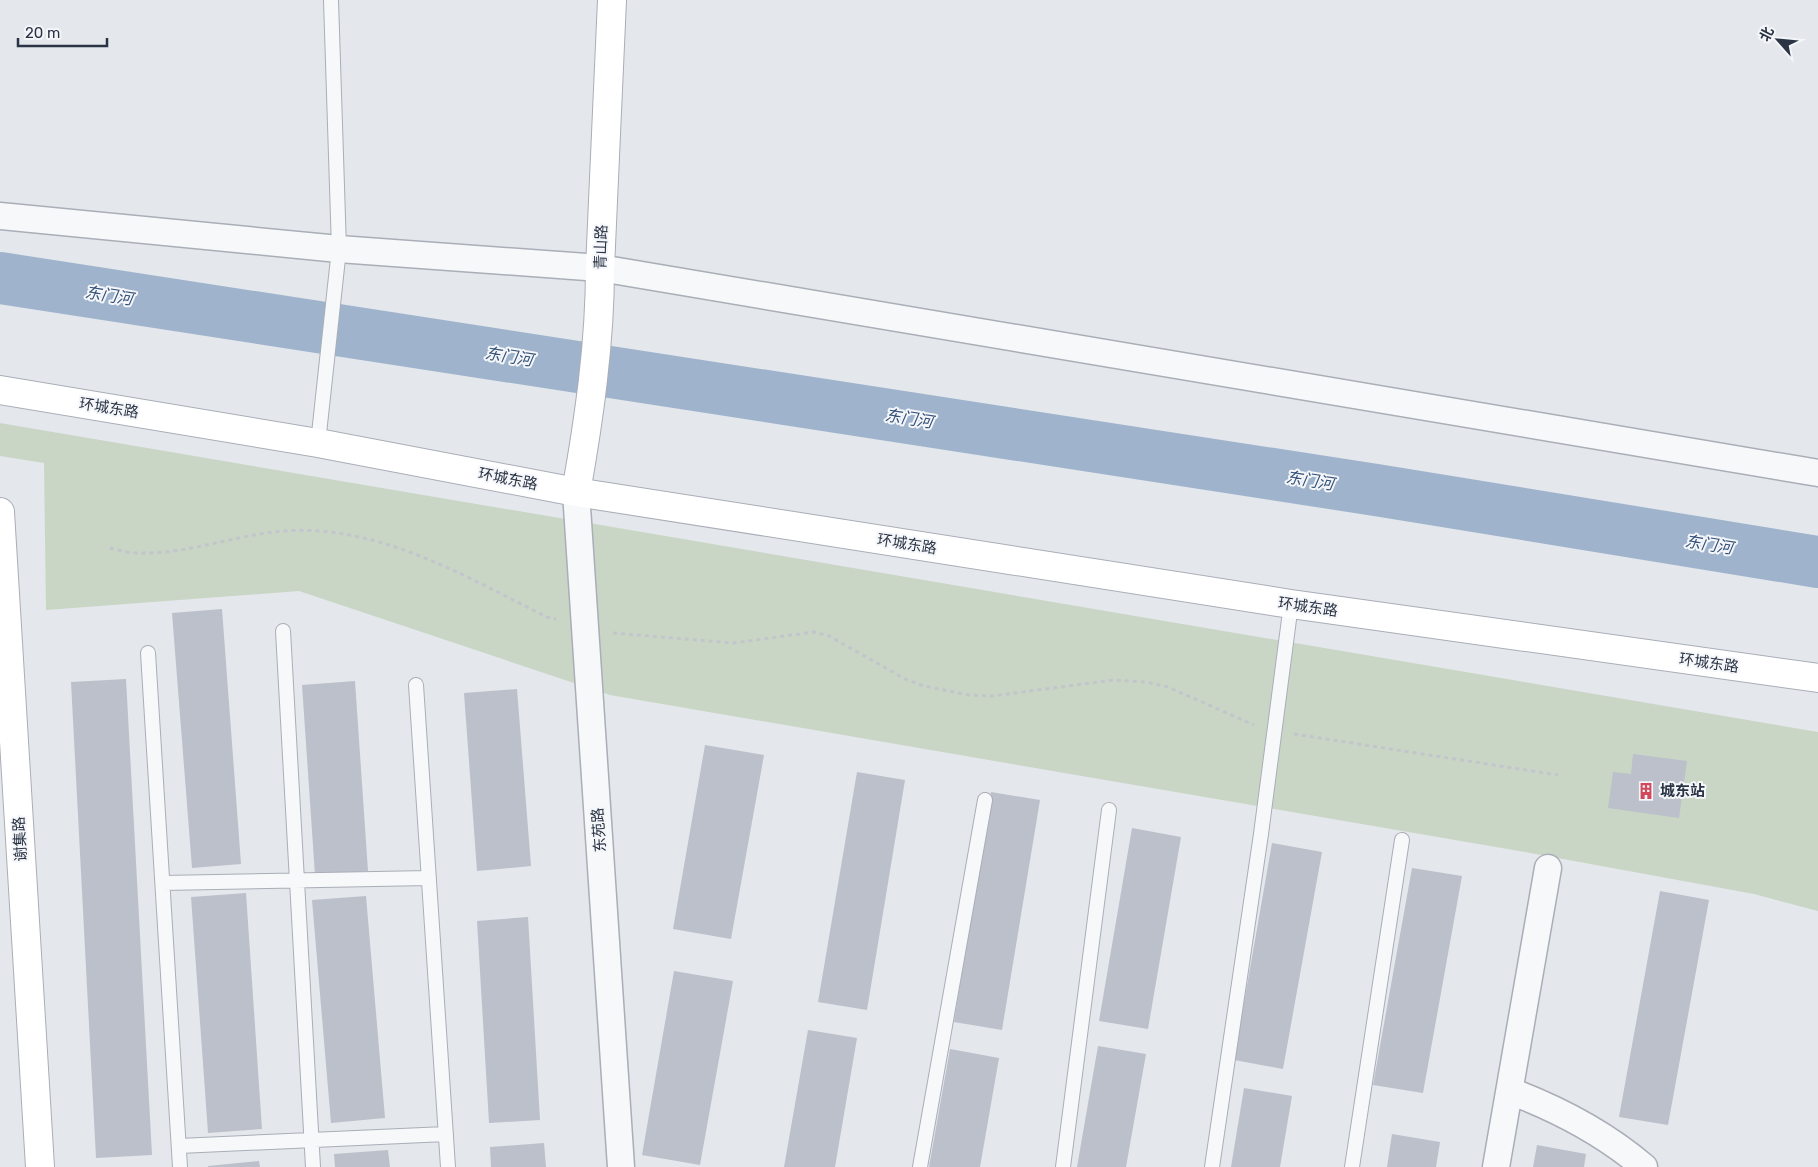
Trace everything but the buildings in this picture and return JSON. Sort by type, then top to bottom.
[{"type":"main road","name":"青山路","points":[[576,492],[584,447],[600,310],[600,268],[612,0]]},
{"type":"main road","name":"环城东路","points":[[0,390],[318,443],[576,492],[1291,604],[1818,678]]},
{"type":"main road","name":"谢集路","points":[[0,512],[40,1167]]},
{"type":"street","points":[[0,216],[339,249],[600,268],[1818,473]]},
{"type":"street","name":"东苑路","points":[[576,492],[621,1167]]},
{"type":"street","points":[[1496,1167],[1548,868]]},
{"type":"street","points":[[1510,1091],[1537,1101],[1595,1130],[1644,1167]]},
{"type":"lane","points":[[318,443],[339,249],[331,0]]},
{"type":"lane","points":[[1212,1167],[1291,604]]},
{"type":"lane","points":[[283,631],[313,1167]]},
{"type":"lane","points":[[148,653],[180,1167]]},
{"type":"lane","points":[[416,685],[448,1167]]},
{"type":"lane","points":[[920,1167],[985,800]]},
{"type":"lane","points":[[1063,1167],[1109,810]]},
{"type":"lane","points":[[1352,1167],[1402,840]]},
{"type":"lane","points":[[163,883],[429,878]]},
{"type":"lane","points":[[179,1146],[446,1134]]},
{"type":"path","points":[[110,548],[135,554],[186,548],[283,531],[335,533],[379,542],[422,556],[547,617],[611,632],[733,643],[814,632],[829,636],[907,680],[924,686],[969,694],[992,696],[1018,694],[1114,680],[1146,682],[1168,687],[1262,729],[1558,775]]},
{"type":"green space","points":[[0,423],[1818,732],[1818,911],[1754,894],[1525,852],[610,695],[299,591],[46,610],[44,463],[0,456]]},
{"type":"waterway","name":"东门河","points":[[0,278],[1376,490],[1818,562]]},
{"type":"place","name":"城东站","points":[[1646,791]]}]
